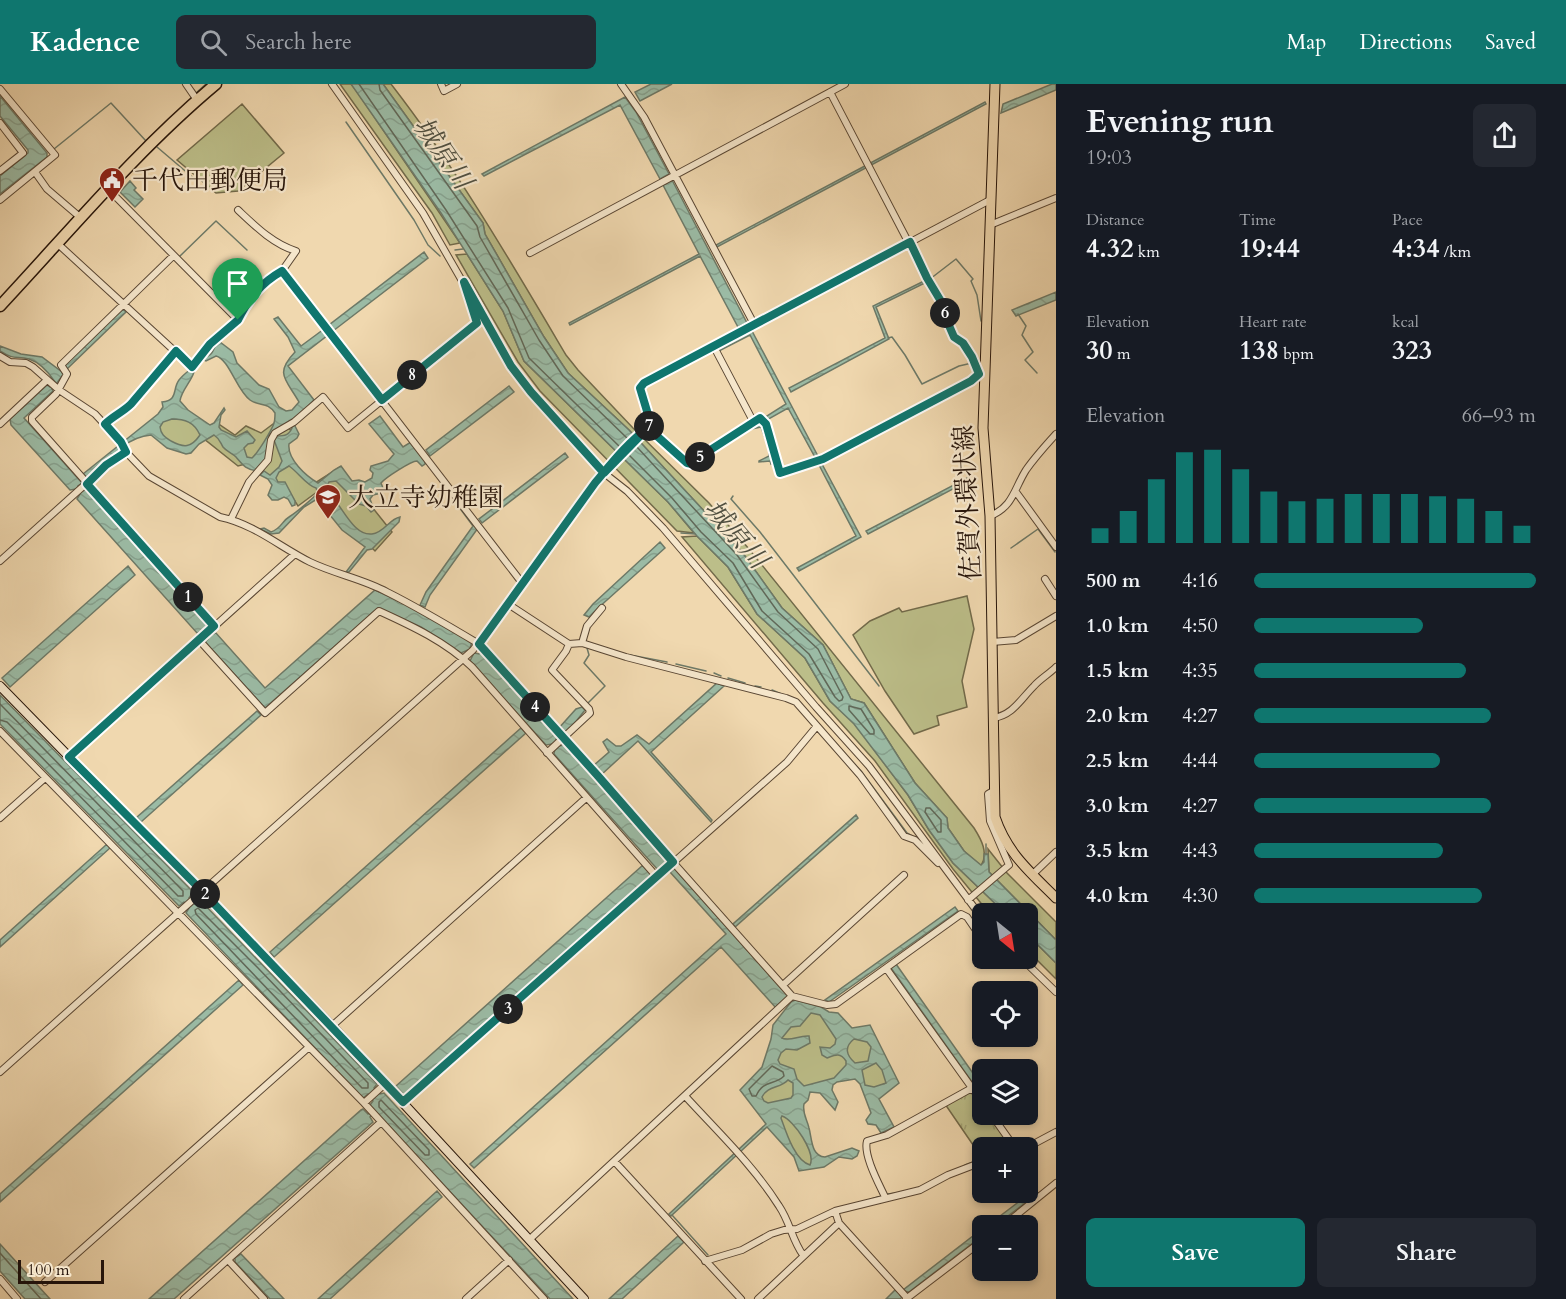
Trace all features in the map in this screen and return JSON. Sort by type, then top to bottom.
[{"type":"highway","points":[[0,306],[108,189],[216,84]]},
{"type":"main road","name":"佐賀外環状線","points":[[995,84],[982,375],[983,443],[990,516],[993,791],[995,817],[1001,835],[1016,858],[1056,898]]},
{"type":"street","points":[[186,84],[197,100]]},
{"type":"street","points":[[332,84],[423,213],[511,366],[531,392],[604,473],[627,491],[663,528],[816,707],[869,765],[972,905]]},
{"type":"street","points":[[441,84],[444,91],[457,84]]},
{"type":"street","points":[[621,84],[644,117],[754,324]]},
{"type":"street","points":[[530,253],[845,84]]},
{"type":"street","points":[[0,89],[55,155],[0,200]]},
{"type":"street","points":[[646,429],[687,463],[692,464],[753,421],[763,420],[780,473],[823,459],[982,375],[963,343],[954,337],[944,314],[945,308],[830,92]]},
{"type":"street","points":[[0,123],[23,153],[0,171]]},
{"type":"street","points":[[35,172],[47,189],[82,218]]},
{"type":"street","points":[[108,189],[238,320]]},
{"type":"street","points":[[990,225],[1056,198]]},
{"type":"street","points":[[0,1072],[472,652],[610,465],[646,429],[650,421],[640,388],[644,383],[990,200]]},
{"type":"street","points":[[58,244],[192,367],[210,344],[238,320],[248,300],[282,271],[296,251],[288,249],[264,234],[238,210]]},
{"type":"street","points":[[0,424],[67,374],[61,365],[173,256]]},
{"type":"street","points":[[282,271],[523,582]]},
{"type":"street","points":[[231,519],[249,482],[268,460],[271,440],[275,433],[292,424],[323,397],[348,428],[477,323],[464,282]]},
{"type":"street","points":[[713,345],[753,421]]},
{"type":"street","points":[[105,424],[131,404],[176,351]]},
{"type":"street","points":[[0,356],[10,362],[26,363],[86,407],[105,424],[149,476],[220,517],[231,519],[264,534],[312,563],[387,592],[419,608],[479,644],[558,743],[792,996],[832,1005],[962,914],[972,924]]},
{"type":"street","points":[[53,385],[32,417],[32,421],[82,488],[214,626]]},
{"type":"street","points":[[990,516],[1002,512],[1016,492],[1025,471],[1056,434]]},
{"type":"street","points":[[0,561],[124,447]]},
{"type":"street","points":[[1016,492],[1056,547]]},
{"type":"street","points":[[69,757],[296,554]]},
{"type":"street","points":[[1045,579],[1056,596]]},
{"type":"street","points":[[508,604],[569,644],[582,643],[626,657],[796,702],[860,775],[904,836],[915,840],[947,872]]},
{"type":"street","points":[[582,643],[588,626],[602,608]]},
{"type":"street","points":[[199,640],[265,713],[379,611],[417,629],[464,659],[657,877]]},
{"type":"street","points":[[992,642],[1016,640],[1056,616]]},
{"type":"street","points":[[547,753],[590,713],[552,670],[569,644]]},
{"type":"street","points":[[993,718],[1004,716],[1011,711],[1036,683],[1056,667]]},
{"type":"street","points":[[0,686],[332,1026],[585,1299]]},
{"type":"street","points":[[403,1102],[787,762],[817,726]]},
{"type":"street","points":[[0,731],[364,1103],[544,1299]]},
{"type":"street","points":[[0,818],[45,778]]},
{"type":"street","points":[[968,900],[1009,865],[990,820],[988,794],[993,791]]},
{"type":"street","points":[[332,1026],[586,798]]},
{"type":"street","points":[[1032,874],[1056,852]]},
{"type":"street","points":[[783,985],[904,875]]},
{"type":"street","points":[[885,1197],[871,1165],[865,1145],[867,1141],[887,1135],[972,1088],[886,968]]},
{"type":"street","points":[[1032,969],[1056,992]]},
{"type":"street","points":[[530,1239],[792,996]]},
{"type":"street","points":[[45,1282],[309,1047]]},
{"type":"street","points":[[364,1103],[386,1083]]},
{"type":"street","points":[[686,1096],[737,1152],[779,1206],[791,1229],[794,1243],[803,1255]]},
{"type":"street","points":[[184,1299],[380,1123]]},
{"type":"street","points":[[1038,1142],[1056,1132]]},
{"type":"street","points":[[615,1162],[741,1299]]},
{"type":"street","points":[[705,1261],[742,1250],[771,1234],[797,1229],[835,1211],[920,1190],[972,1166]]},
{"type":"street","points":[[1038,1197],[1056,1184]]},
{"type":"street","points":[[1016,1215],[1031,1203]]},
{"type":"street","points":[[835,1211],[839,1223],[907,1299],[972,1249]]},
{"type":"street","points":[[758,1299],[839,1223]]},
{"type":"street","points":[[232,1256],[264,1299]]},
{"type":"street","points":[[466,1299],[508,1260]]},
{"type":"street","points":[[0,1280],[17,1299]]},
{"type":"green space","points":[[340,84],[351,84],[356,90],[460,243],[450,245],[432,213]]},
{"type":"green space","points":[[383,84],[391,84],[438,149],[483,216],[566,355],[633,428],[709,503],[749,549],[974,828],[984,851],[981,866],[964,851],[948,828],[947,818],[915,783],[864,703],[851,699],[823,645],[782,608],[742,552],[629,430],[568,373],[544,337],[485,234],[483,223]]},
{"type":"green space","points":[[242,104],[284,153],[238,191],[216,193],[177,160]]},
{"type":"green space","points":[[467,254],[503,311],[524,361],[668,502],[694,533],[677,531],[540,391],[518,362],[456,255]]},
{"type":"green space","points":[[174,401],[210,428],[217,423],[235,435],[246,426],[261,433],[281,418],[296,437],[281,447],[312,485],[340,467],[392,532],[375,551],[317,492],[298,506],[284,484],[275,485],[253,462],[238,466],[204,439],[183,451],[146,428]]},
{"type":"green space","points":[[697,536],[728,567],[757,614],[805,658],[830,701],[854,723],[908,795],[929,830],[953,863],[995,903],[981,903],[953,869],[875,761],[682,537]]},
{"type":"green space","points":[[967,596],[974,629],[962,681],[967,707],[937,716],[939,725],[914,734],[885,691],[853,635],[870,621],[899,608],[902,612]]},
{"type":"green space","points":[[988,849],[1007,873],[1037,903],[1020,903],[989,872]]},
{"type":"green space","points":[[1038,904],[1056,922],[1056,940],[1038,922]]},
{"type":"green space","points":[[1038,945],[1056,963],[1056,979],[1038,961]]},
{"type":"green space","points":[[798,1008],[821,1011],[848,1035],[868,1029],[892,1081],[871,1101],[856,1073],[803,1091],[792,1108],[820,1163],[803,1168],[748,1091],[769,1075],[778,1029]]},
{"type":"green space","points":[[971,1091],[972,1125],[996,1125],[1004,1137],[972,1137],[972,1143],[945,1104]]},
{"type":"water","points":[[351,84],[383,84],[483,223],[485,234],[544,337],[568,373],[629,430],[742,552],[782,608],[823,645],[851,699],[864,703],[915,783],[947,818],[948,828],[964,851],[981,865],[984,862],[984,854],[988,854],[989,872],[1020,903],[995,903],[953,863],[929,830],[908,795],[854,724],[830,701],[805,658],[757,614],[728,567],[668,502],[524,361],[503,311],[441,213]]},
{"type":"water","points":[[651,84],[672,84],[640,101],[635,92]]},
{"type":"water","points":[[1056,84],[1056,90],[1001,113],[1003,104]]},
{"type":"water","points":[[0,96],[47,153],[47,157],[0,194],[0,176],[28,153],[28,150],[0,116]]},
{"type":"water","points":[[625,97],[636,112],[669,174],[660,179],[620,105],[484,176],[482,174]]},
{"type":"water","points":[[985,102],[986,104],[717,247],[716,245]]},
{"type":"water","points":[[672,180],[747,323],[738,327],[700,256],[570,325],[569,323],[699,254],[663,185]]},
{"type":"water","points":[[130,181],[136,188],[134,190],[143,199],[135,207],[120,192]]},
{"type":"water","points":[[424,252],[428,258],[333,331],[329,325]]},
{"type":"water","points":[[926,280],[927,282],[876,307],[889,339],[791,392],[789,388],[885,338],[873,306]]},
{"type":"water","points":[[1056,292],[1056,300],[1016,316],[1012,310]]},
{"type":"water","points":[[123,309],[126,312],[67,369],[64,366]]},
{"type":"water","points":[[278,317],[301,346],[324,329],[328,335],[288,366],[314,400],[293,422],[299,434],[289,444],[294,461],[303,472],[318,483],[341,466],[352,481],[365,482],[372,478],[371,466],[388,461],[394,454],[369,424],[380,416],[403,447],[411,442],[425,459],[425,464],[422,466],[417,461],[387,477],[381,483],[383,488],[381,493],[373,495],[370,499],[374,510],[371,512],[366,506],[359,504],[336,481],[329,482],[326,488],[328,492],[356,528],[366,534],[376,533],[400,517],[399,522],[372,549],[367,550],[349,572],[346,572],[365,547],[342,530],[317,499],[304,507],[279,533],[271,534],[260,529],[274,531],[318,493],[316,488],[309,485],[289,466],[279,472],[276,478],[278,482],[285,482],[295,505],[292,506],[284,497],[272,500],[268,495],[272,485],[268,479],[260,475],[264,471],[270,475],[279,467],[282,461],[274,440],[277,436],[290,432],[292,428],[289,423],[270,434],[269,451],[257,471],[245,466],[225,449],[214,435],[199,444],[191,453],[186,454],[167,448],[151,435],[132,440],[89,478],[83,474],[158,414],[163,407],[162,402],[173,397],[177,383],[191,369],[194,372],[180,401],[188,410],[210,425],[214,423],[224,408],[219,427],[236,437],[247,431],[255,440],[244,448],[247,457],[252,458],[270,431],[275,413],[266,405],[254,402],[245,396],[221,358],[216,356],[206,361],[202,359],[210,355],[216,343],[220,342],[233,352],[237,363],[259,385],[269,389],[279,407],[286,411],[292,410],[299,402],[286,382],[284,371],[295,352],[288,337],[274,319]],"holes":[[[172,419],[192,424],[200,435],[187,446],[165,437],[160,427],[163,422]]]},
{"type":"water","points":[[750,331],[819,458],[816,459],[788,408],[763,422],[774,462],[771,464],[770,461],[759,462],[769,456],[769,449],[761,427],[751,429],[751,426],[786,404],[750,335],[719,351],[718,348]]},
{"type":"water","points":[[0,346],[21,354],[42,357],[62,372],[63,375],[52,389],[53,391],[24,418],[82,483],[78,486],[82,491],[87,489],[208,624],[205,629],[210,635],[216,633],[265,688],[375,590],[420,611],[472,642],[470,648],[475,653],[479,654],[482,651],[557,737],[555,742],[559,746],[564,745],[789,997],[776,1008],[721,947],[474,1168],[470,1164],[726,934],[670,872],[671,869],[666,865],[659,871],[554,754],[555,748],[552,744],[546,745],[470,661],[473,655],[468,650],[461,653],[421,627],[378,608],[265,708],[205,642],[208,636],[203,631],[197,633],[77,499],[80,494],[76,489],[70,490],[11,425],[10,419],[47,385],[50,387],[55,382],[36,363],[29,359],[8,356],[0,351]]},
{"type":"water","points":[[509,386],[514,392],[430,456],[426,450]]},
{"type":"water","points":[[565,453],[568,457],[482,523],[479,519]]},
{"type":"water","points":[[822,464],[861,537],[799,571],[797,568],[856,536],[819,465]]},
{"type":"water","points":[[967,478],[968,481],[868,534],[866,531]]},
{"type":"water","points":[[455,498],[478,528],[430,595],[425,607],[420,605],[426,592],[473,526],[453,499]]},
{"type":"water","points":[[660,542],[665,548],[589,617],[584,615],[593,604]]},
{"type":"water","points":[[128,566],[135,575],[10,687],[2,678]]},
{"type":"water","points":[[717,683],[724,686],[651,752],[712,820],[711,822],[638,741],[601,775],[593,766],[609,752],[603,742],[607,739],[616,746],[621,746],[637,735],[649,744]]},
{"type":"water","points":[[0,695],[193,892],[189,898],[194,903],[200,900],[377,1084],[374,1088],[380,1094],[384,1093],[573,1299],[550,1299],[376,1112],[370,1117],[373,1122],[174,1299],[149,1299],[361,1110],[363,1109],[368,1114],[373,1110],[370,1105],[373,1101],[368,1094],[363,1098],[186,913],[189,908],[184,902],[179,906],[0,724]]},
{"type":"water","points":[[582,707],[585,710],[563,734],[558,729],[576,709]]},
{"type":"water","points":[[257,711],[261,715],[141,822],[137,817]]},
{"type":"water","points":[[521,728],[526,733],[274,957],[270,952]]},
{"type":"water","points":[[856,815],[858,818],[735,927],[733,924]]},
{"type":"water","points":[[107,844],[110,848],[0,947],[0,940]]},
{"type":"water","points":[[643,865],[653,876],[406,1097],[396,1086]]},
{"type":"water","points":[[955,907],[958,911],[829,1002],[825,1000]]},
{"type":"water","points":[[1038,922],[1056,940],[1056,963],[1038,945]]},
{"type":"water","points":[[896,964],[972,1072],[972,1082],[891,968]]},
{"type":"water","points":[[239,980],[243,985],[0,1202],[0,1194]]},
{"type":"water","points":[[795,1000],[838,1013],[852,1028],[870,1025],[899,1083],[879,1099],[894,1127],[881,1133],[876,1125],[868,1124],[866,1120],[871,1113],[860,1084],[855,1079],[837,1082],[833,1085],[832,1090],[838,1102],[835,1110],[820,1093],[810,1092],[804,1104],[804,1110],[817,1154],[825,1157],[852,1148],[859,1151],[857,1156],[852,1159],[839,1157],[824,1167],[799,1171],[794,1157],[767,1127],[671,1216],[669,1214],[766,1124],[740,1090],[762,1067],[773,1025]],"holes":[[[811,1013],[820,1015],[836,1039],[835,1044],[830,1048],[820,1047],[822,1055],[827,1058],[839,1055],[846,1061],[846,1065],[834,1078],[804,1086],[797,1079],[794,1069],[780,1064],[778,1060],[786,1049],[797,1050],[810,1043],[809,1036],[782,1038],[791,1027],[800,1026]],[[854,1039],[867,1042],[871,1047],[868,1061],[855,1063],[848,1054],[849,1045]],[[876,1063],[882,1070],[886,1083],[874,1087],[865,1085],[862,1070]],[[788,1080],[793,1083],[791,1098],[768,1103],[764,1101],[762,1097],[765,1093]],[[782,1116],[803,1138],[810,1153],[810,1165],[800,1158],[788,1138]]]},
{"type":"water","points":[[437,1191],[442,1197],[330,1299],[318,1299]]},
{"type":"water","points":[[1017,1203],[1025,1203],[1009,1215],[1001,1215]]},
{"type":"water","points":[[678,1236],[684,1242],[622,1299],[609,1299]]},
{"type":"water","points":[[972,1237],[972,1244],[909,1292],[904,1291],[900,1299],[886,1299],[895,1290],[899,1293]]},
{"type":"water","points":[[0,1244],[50,1299],[25,1299],[0,1271]]},
{"type":"water","points":[[241,1254],[284,1299],[270,1299],[235,1262],[235,1258]]},
{"type":"waterway","points":[[194,90],[196,93],[206,84]]},
{"type":"waterway","points":[[54,149],[111,103],[146,141]]},
{"type":"waterway","points":[[346,122],[414,220],[428,245],[440,256]]},
{"type":"waterway","points":[[157,147],[197,181]]},
{"type":"waterway","points":[[180,256],[216,221],[247,250]]},
{"type":"waterway","points":[[455,250],[463,249]]},
{"type":"waterway","points":[[930,279],[956,259],[973,279],[971,281],[977,295],[981,321]]},
{"type":"waterway","points":[[1018,314],[1026,326],[1022,335],[1033,352],[1025,360],[1037,373]]},
{"type":"waterway","points":[[888,338],[892,337],[922,384],[959,366],[972,363],[972,365]]},
{"type":"waterway","name":"城原川","points":[[733,496],[731,499],[760,532],[879,686]]},
{"type":"waterway","points":[[1011,548],[1038,529],[1055,552]]},
{"type":"waterway","points":[[681,533],[695,534]]},
{"type":"waterway","points":[[587,648],[589,655],[584,663],[605,686],[588,703]]},
{"type":"waterway","points":[[630,655],[667,662]]},
{"type":"waterway","points":[[676,664],[706,671]]},
{"type":"waterway","points":[[714,673],[721,676]]},
{"type":"waterway","points":[[728,678],[745,683]]},
{"type":"waterway","points":[[755,686],[761,687]]},
{"type":"waterway","points":[[772,690],[798,701]]},
{"type":"waterway","points":[[831,738],[861,771],[907,833],[912,836]]},
{"type":"waterway","points":[[986,844],[986,854]]},
{"type":"waterway","points":[[965,1165],[972,1162]]},
{"type":"waterway","points":[[887,1194],[897,1193]]},
{"type":"waterway","points":[[865,1201],[881,1196]]},
{"type":"waterway","points":[[672,1215],[708,1255]]},
{"type":"place","name":"千代田郵便局","points":[[112,203]]},
{"type":"place","name":"大立寺幼稚園","points":[[328,520]]},
{"type":"route","points":[[238,320],[226,333],[210,344],[192,367],[176,351],[131,404],[105,424],[121,442],[126,452],[106,465],[87,484],[214,626],[69,757],[202,891],[403,1102],[673,862],[479,644],[595,483],[648,428],[687,463],[692,464],[760,418],[766,424],[780,473],[823,459],[971,381],[979,374],[963,343],[954,337],[944,314],[945,308],[927,278],[910,242],[644,383],[640,388],[650,421],[648,428],[604,473],[531,392],[511,366],[464,282],[477,323],[382,400],[282,271],[272,277],[248,300],[238,320]]}]
